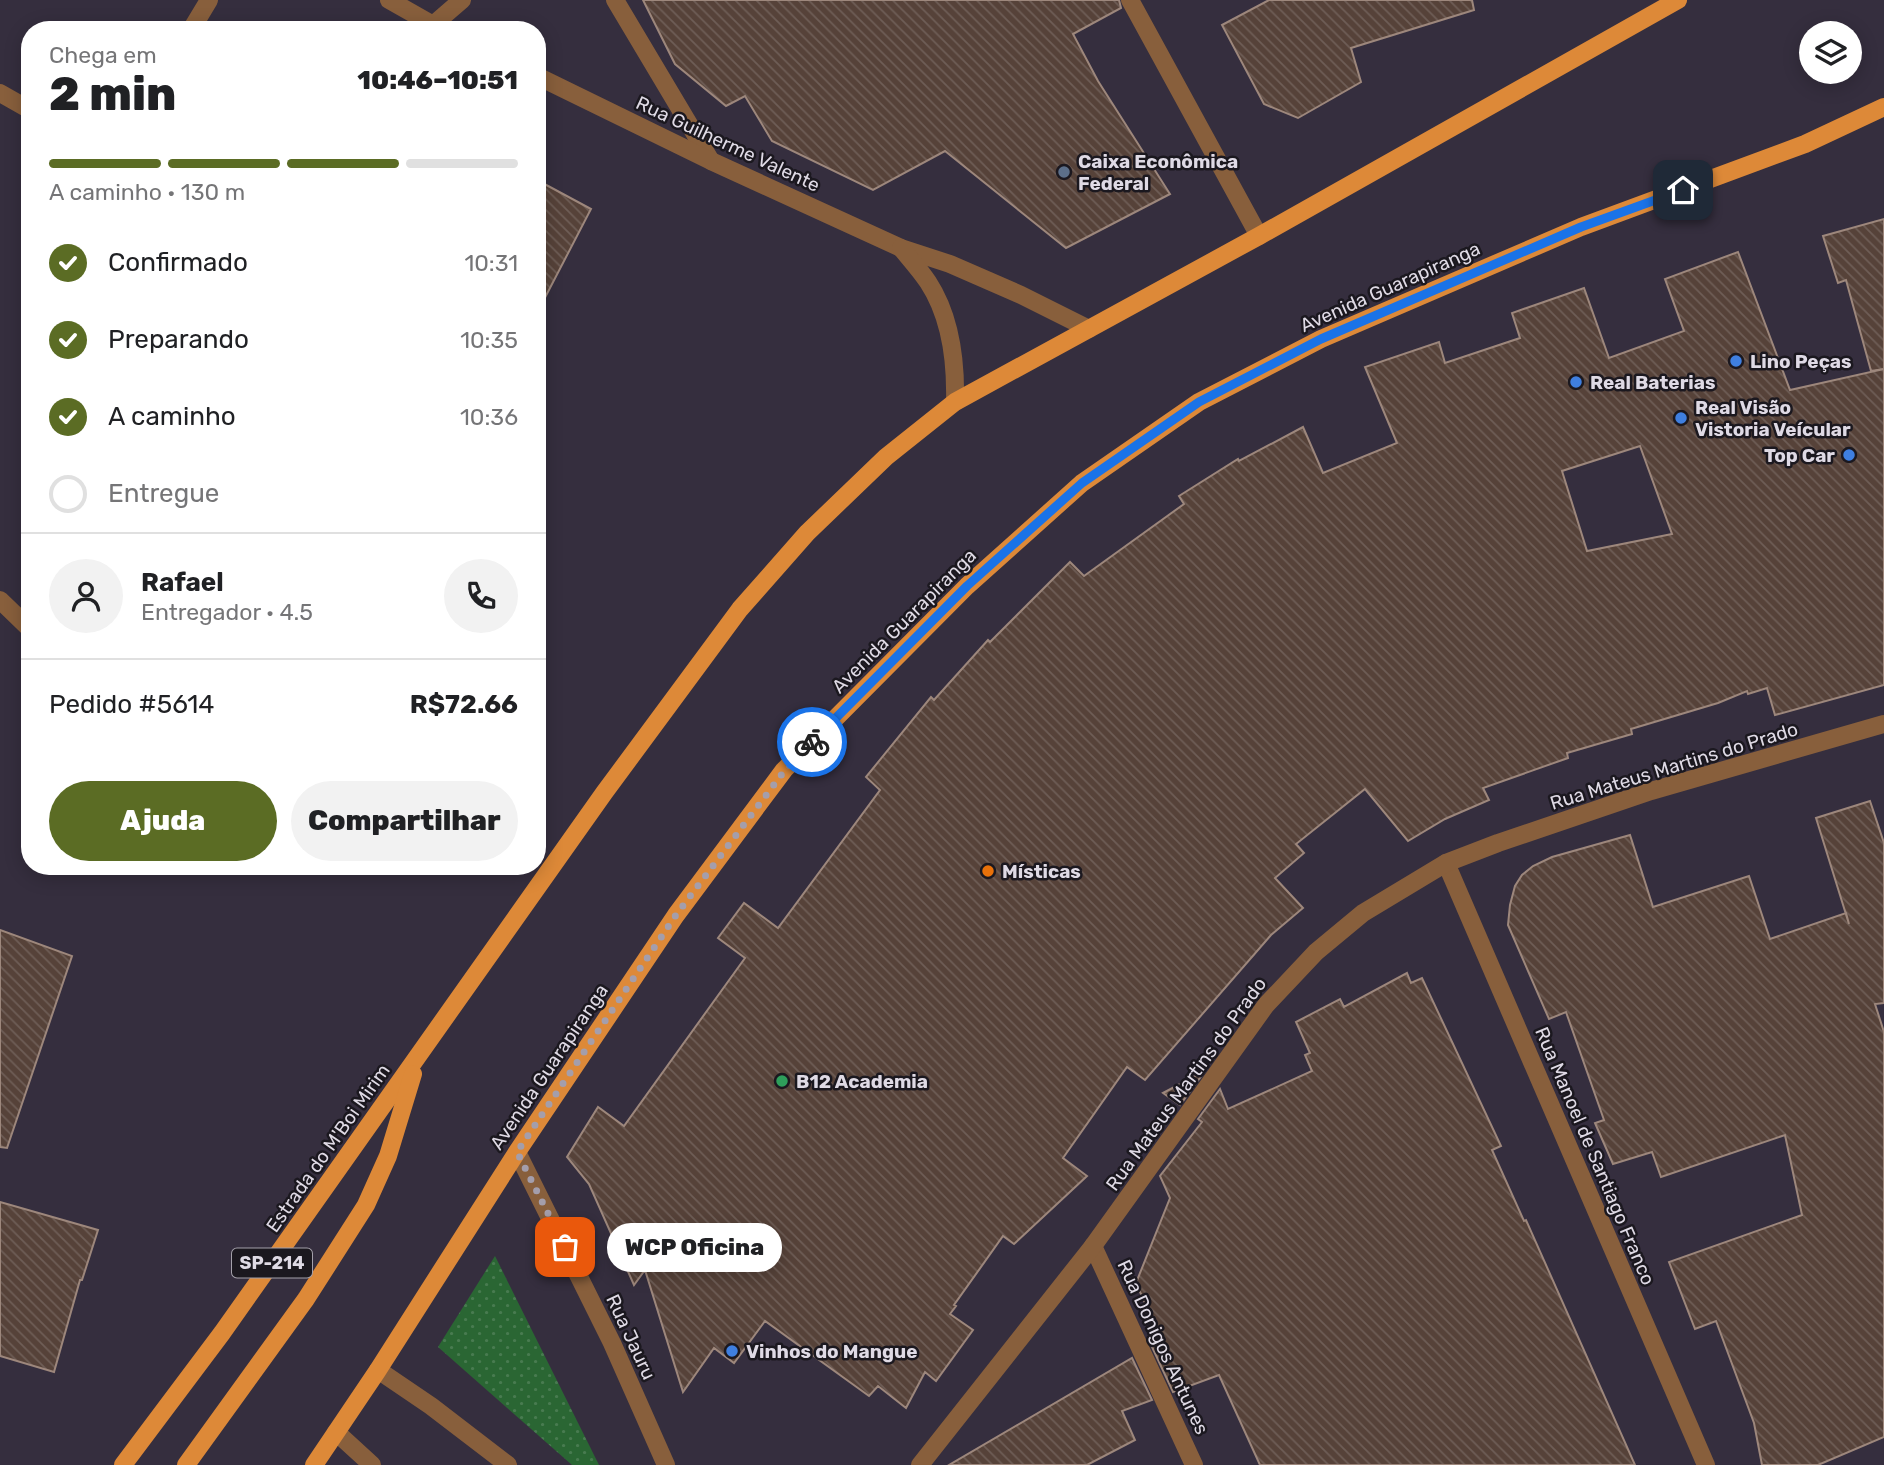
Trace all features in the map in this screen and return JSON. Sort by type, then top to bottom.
[{"type":"main road","points":[[186,1465],[306,1299],[366,1205],[388,1156],[418,1058],[604,793],[740,609],[807,533],[886,457],[955,402],[1259,236],[1670,2]]},
{"type":"main road","name":"Avenida Guarapiranga","points":[[314,1465],[517,1152],[676,915],[785,770],[967,586],[1082,483],[1199,402],[1321,339],[1581,227],[1805,144],[1884,107]]},
{"type":"main road","name":"Estrada do M'Boi Mirim","points":[[123,1465],[222,1333],[418,1058]]},
{"type":"street","points":[[196,21],[209,0]]},
{"type":"street","points":[[389,0],[426,21]]},
{"type":"street","points":[[443,21],[462,0]]},
{"type":"street","points":[[615,0],[711,161]]},
{"type":"street","points":[[1130,0],[1259,236]]},
{"type":"street","name":"Rua Guilherme Valente","points":[[546,80],[711,161],[901,248],[950,264],[1089,329]]},
{"type":"street","points":[[0,93],[21,105]]},
{"type":"street","name":"Rua Guilherme Valente","points":[[901,248],[929,283],[940,305],[952,346],[956,373],[955,402]]},
{"type":"street","points":[[0,600],[21,620]]},
{"type":"street","name":"Rua Mateus Martins do Prado","points":[[920,1465],[1093,1246],[1266,1005],[1316,952],[1363,913],[1446,863],[1498,843],[1651,791],[1884,724]]},
{"type":"street","name":"Rua Manoel de Santiago Franco","points":[[1446,863],[1706,1465]]},
{"type":"street","name":"Rua Jauru","points":[[517,1152],[612,1343],[666,1465]]},
{"type":"street","name":"Rua Donigos Antunes","points":[[1093,1246],[1194,1465]]},
{"type":"street","points":[[378,1370],[431,1406],[508,1465]]},
{"type":"street","points":[[336,1432],[372,1465]]},
{"type":"green space","points":[[495,1256],[599,1465],[572,1465],[438,1347]]},
{"type":"building","points":[[643,0],[1119,0],[1121,8],[1073,34],[1098,81],[1170,194],[1066,248],[945,151],[873,190],[772,141],[745,96],[726,106],[675,64]]},
{"type":"building","points":[[1269,0],[1472,0],[1474,10],[1351,48],[1361,82],[1298,118],[1264,104],[1222,25]]},
{"type":"building","points":[[546,185],[591,209],[546,296]]},
{"type":"building","points":[[1884,219],[1884,369],[1871,371],[1846,280],[1838,283],[1823,236]]},
{"type":"building","points":[[1738,252],[1790,390],[1884,369],[1884,685],[1775,715],[1767,688],[1748,694],[1747,691],[1718,703],[1631,729],[1632,734],[1567,753],[1568,758],[1483,788],[1489,800],[1445,819],[1408,841],[1365,789],[1296,844],[1304,853],[1275,878],[1303,908],[1271,935],[1145,1080],[1127,1067],[1063,1158],[1087,1176],[1014,1244],[1003,1236],[950,1314],[973,1330],[936,1381],[925,1372],[906,1408],[878,1386],[869,1396],[765,1321],[734,1363],[714,1348],[683,1392],[645,1270],[634,1285],[589,1184],[567,1157],[598,1107],[624,1126],[745,958],[718,938],[744,903],[778,928],[880,790],[866,777],[931,697],[934,700],[988,640],[990,642],[1070,562],[1084,576],[1184,504],[1179,496],[1238,459],[1239,461],[1303,427],[1323,473],[1397,443],[1365,367],[1439,342],[1445,363],[1520,338],[1512,313],[1584,288],[1609,358],[1684,331],[1665,279]],"holes":[[[1640,446],[1672,534],[1587,551],[1562,471]]]},
{"type":"building","points":[[1870,801],[1884,843],[1884,1003],[1875,1004],[1884,1032],[1884,1437],[1818,1465],[1762,1465],[1754,1423],[1716,1321],[1695,1329],[1669,1262],[1802,1215],[1785,1135],[1661,1177],[1652,1152],[1613,1164],[1595,1123],[1604,1120],[1566,1012],[1549,1019],[1508,925],[1510,905],[1515,886],[1522,875],[1533,866],[1552,857],[1630,835],[1653,907],[1749,876],[1770,939],[1846,913],[1816,818]]},
{"type":"building","points":[[0,930],[72,956],[7,1148],[0,1147]]},
{"type":"building","points":[[1407,973],[1411,983],[1422,978],[1501,1146],[1492,1150],[1635,1465],[1260,1465],[1219,1375],[1173,1392],[1152,1347],[1162,1341],[1136,1283],[1170,1198],[1160,1176],[1202,1122],[1198,1119],[1220,1089],[1228,1109],[1312,1071],[1305,1055],[1310,1053],[1296,1022],[1340,999],[1344,1007]]},
{"type":"building","points":[[1205,1071],[1180,1105],[1163,1093]]},
{"type":"building","points":[[0,1202],[98,1230],[80,1280],[54,1372],[0,1356]]},
{"type":"building","points":[[1132,1358],[1152,1400],[1122,1411],[1135,1440],[1087,1465],[949,1465]]},
{"type":"way so far","points":[[565,1247],[517,1152],[676,915],[785,770],[812,742]]},
{"type":"place","name":"Caixa Econômica Federal","points":[[1064,172]]},
{"type":"place","name":"Lino Peças","points":[[1736,361]]},
{"type":"place","name":"Real Baterias","points":[[1576,382]]},
{"type":"place","name":"Real Visão Vistoria Veícular","points":[[1681,418]]},
{"type":"place","name":"Top Car","points":[[1849,455]]},
{"type":"place","name":"Místicas","points":[[988,871]]},
{"type":"place","name":"B12 Academia","points":[[782,1081]]},
{"type":"place","name":"WCP Oficina","points":[[565,1247]]},
{"type":"place","name":"Vinhos do Mangue","points":[[732,1351]]},
{"type":"route","points":[[812,742],[967,586],[1082,483],[1199,402],[1321,339],[1581,227],[1683,190]]}]
